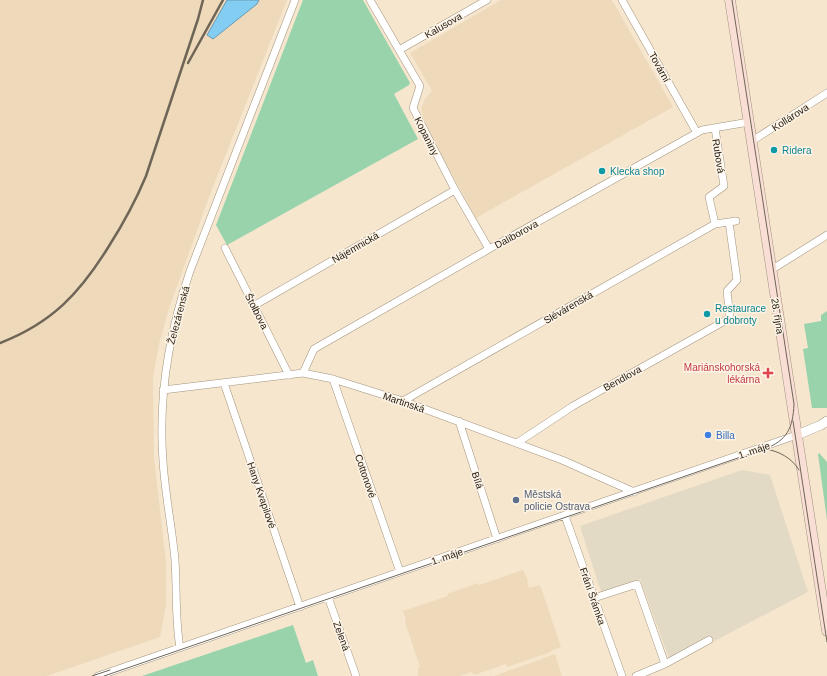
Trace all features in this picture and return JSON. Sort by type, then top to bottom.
[{"type":"main road","name":"28. října","points":[[730,0],[827,631]]},
{"type":"street","name":"Železárenská","points":[[180,648],[176,612],[175,560],[163,461],[163,390],[167,361],[174,324],[188,278],[295,0]]},
{"type":"street","name":"Kopaniny","points":[[370,0],[420,86],[413,108],[455,190],[489,249]]},
{"type":"street","name":"Kalusova","points":[[399,50],[487,0]]},
{"type":"street","name":"Tovární","points":[[622,0],[697,133]]},
{"type":"street","name":"Kollárova","points":[[752,141],[827,93]]},
{"type":"street","name":"Daliborova","points":[[302,373],[314,349],[489,249],[702,130],[749,122]]},
{"type":"street","name":"Rubová","points":[[714,128],[724,186],[709,197],[715,224]]},
{"type":"street","name":"Nájemnická","points":[[255,305],[455,190]]},
{"type":"street","name":"Slévárenská","points":[[403,401],[715,224],[732,221],[737,280],[727,291],[730,318]]},
{"type":"street","points":[[771,270],[827,235]]},
{"type":"street","name":"Štolbova","points":[[225,248],[289,375]]},
{"type":"street","name":"Bendlova","points":[[517,443],[573,406],[730,318]]},
{"type":"street","name":"Martinská","points":[[163,390],[302,373],[333,379],[403,401],[459,421],[562,460],[634,492]]},
{"type":"street","name":"Cottonové","points":[[333,379],[400,572]]},
{"type":"street","name":"Hany Kvapilové","points":[[224,383],[300,607]]},
{"type":"street","name":"Bílá","points":[[459,421],[497,539]]},
{"type":"street","points":[[797,435],[827,421]]},
{"type":"street","name":"1. máje","points":[[98,676],[797,435]]},
{"type":"street","name":"Fráni Šrámka","points":[[565,516],[622,676]]},
{"type":"street","points":[[594,598],[637,584],[665,664]]},
{"type":"street","name":"Zelená","points":[[328,597],[356,676]]},
{"type":"street","points":[[636,676],[665,664],[709,640]]},
{"type":"shaded area","points":[[0,0],[287,0],[209,197],[170,306],[160,340],[153,377],[154,457],[166,562],[166,605],[160,637],[47,676],[0,676]]},
{"type":"shaded area","points":[[501,0],[612,0],[673,107],[476,218],[425,125],[421,108],[425,99],[432,91],[410,53]]},
{"type":"shaded area","points":[[742,470],[770,475],[808,592],[671,664],[640,579],[601,592],[580,526]]},
{"type":"shaded area","points":[[523,570],[528,580],[529,588],[540,585],[561,647],[551,652],[507,667],[506,664],[474,675],[472,672],[460,676],[418,676],[418,668],[420,667],[405,622],[406,619],[403,611],[448,596],[447,594],[478,583],[479,585]]},
{"type":"shaded area","points":[[555,654],[562,676],[494,676],[539,660]]},
{"type":"green space","points":[[303,0],[363,0],[410,83],[394,94],[418,139],[227,245],[216,225]]},
{"type":"green space","points":[[827,311],[827,408],[812,408],[803,349],[808,348],[804,324],[821,321],[821,315]]},
{"type":"green space","points":[[819,453],[827,462],[827,520],[818,454]]},
{"type":"green space","points":[[293,625],[306,663],[313,660],[318,676],[142,676]]},
{"type":"water","points":[[227,0],[259,0],[257,4],[213,39],[207,35]]},
{"type":"tram line","points":[[104,676],[764,449],[772,446],[783,438],[790,427],[794,404],[732,0]]},
{"type":"tram line","points":[[793,421],[827,642]]},
{"type":"tram line","points":[[765,449],[775,451],[785,456],[793,462],[799,470]]},
{"type":"tram line","points":[[92,676],[110,670]]},
{"type":"railway","points":[[0,343],[35,326],[63,305],[87,278],[119,229],[134,203],[146,176],[203,0]]},
{"type":"railway","points":[[188,63],[223,0]]},
{"type":"place","name":"Ridera","points":[[774,150]]},
{"type":"place","name":"Klecka shop","points":[[602,171]]},
{"type":"place","name":"Restaurace u dobroty","points":[[707,314]]},
{"type":"place","name":"Mariánskohorská lékárna","points":[[768,373]]},
{"type":"place","name":"Billa","points":[[708,435]]},
{"type":"place","name":"Městská policie Ostrava","points":[[516,500]]}]
